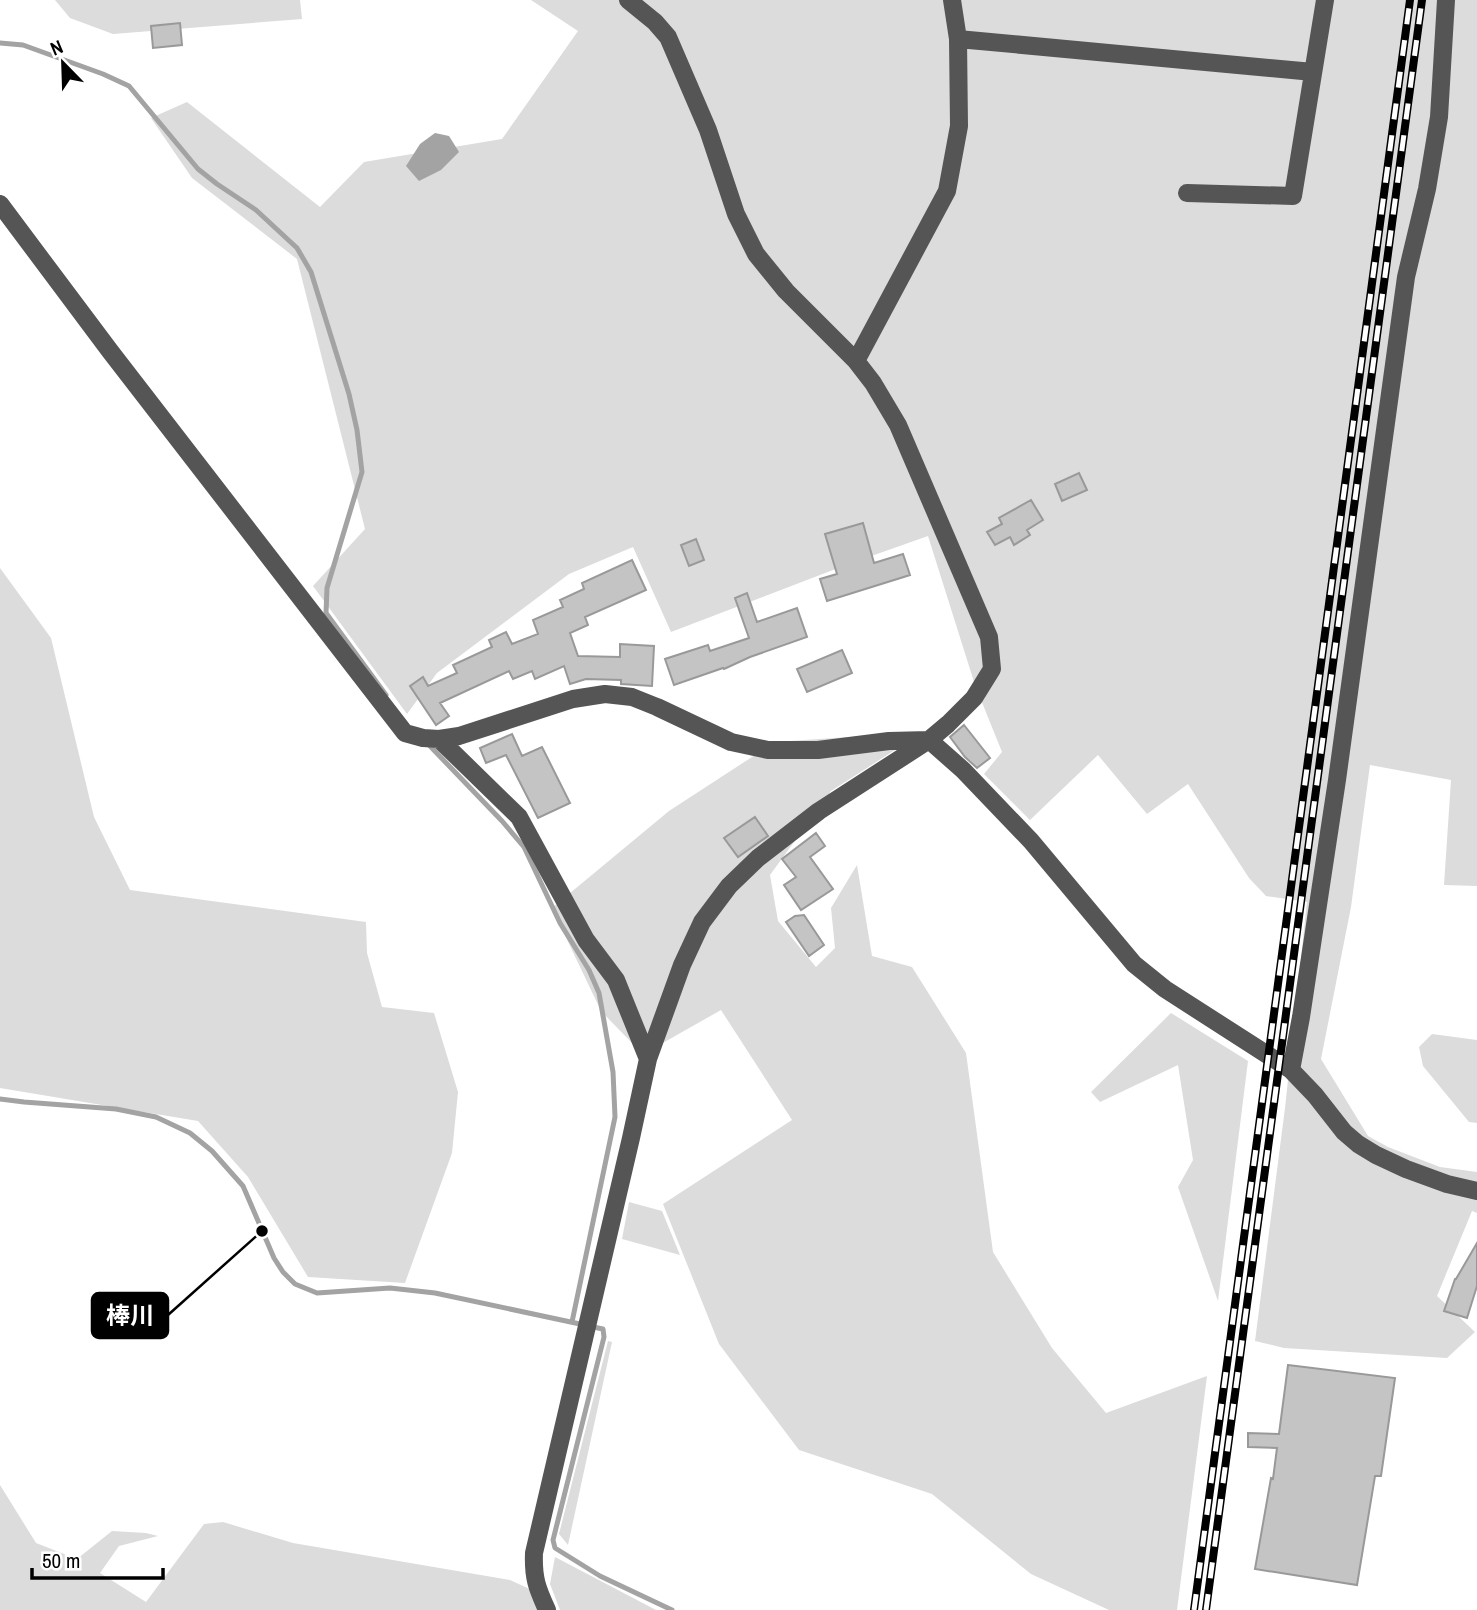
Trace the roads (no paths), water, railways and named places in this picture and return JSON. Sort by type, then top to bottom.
[{"type":"street","points":[[547,1610],[533,1573],[534,1553],[648,1059],[702,922],[729,886],[758,858],[819,811],[929,740],[948,724],[974,698],[992,669],[989,637],[898,425],[873,383],[856,362],[786,291],[756,254],[736,214],[708,130],[668,37],[655,22],[628,0]]},
{"type":"street","points":[[856,362],[947,191],[959,126],[958,39],[951,0]]},
{"type":"street","points":[[1188,193],[1293,196],[1325,0]]},
{"type":"street","points":[[1291,1070],[1337,780],[1406,277],[1439,117],[1446,0]]},
{"type":"street","points":[[958,39],[1312,72]]},
{"type":"street","points":[[0,204],[405,733],[439,739],[459,736],[573,699],[605,694],[632,697],[731,741],[768,750],[818,750],[889,741],[929,740],[1031,841],[1134,964],[1165,989],[1291,1070],[1315,1094],[1344,1132],[1358,1144],[1406,1169],[1447,1184],[1477,1191]]},
{"type":"street","points":[[439,739],[519,817],[586,940],[616,980],[648,1059]]},
{"type":"waterway","points":[[0,43],[23,45],[129,86],[198,169],[256,210],[297,248],[311,272],[349,394],[362,472],[327,588],[326,613],[386,695]]},
{"type":"waterway","points":[[429,745],[524,847],[560,923],[589,970],[599,993],[613,1072],[615,1117],[572,1322]]},
{"type":"waterway","points":[[0,1099],[116,1109],[156,1117],[190,1133],[212,1151],[243,1186],[274,1258],[283,1272],[295,1284],[317,1293],[390,1288],[435,1293],[580,1324]]},
{"type":"waterway","points":[[593,1327],[603,1329],[604,1337],[553,1540],[555,1548],[600,1576],[672,1610]]},
{"type":"railway","points":[[1194,1610],[1410,0]]},
{"type":"railway","points":[[1206,1610],[1422,0]]},
{"type":"place","name":"棒川","points":[[262,1231]]}]
